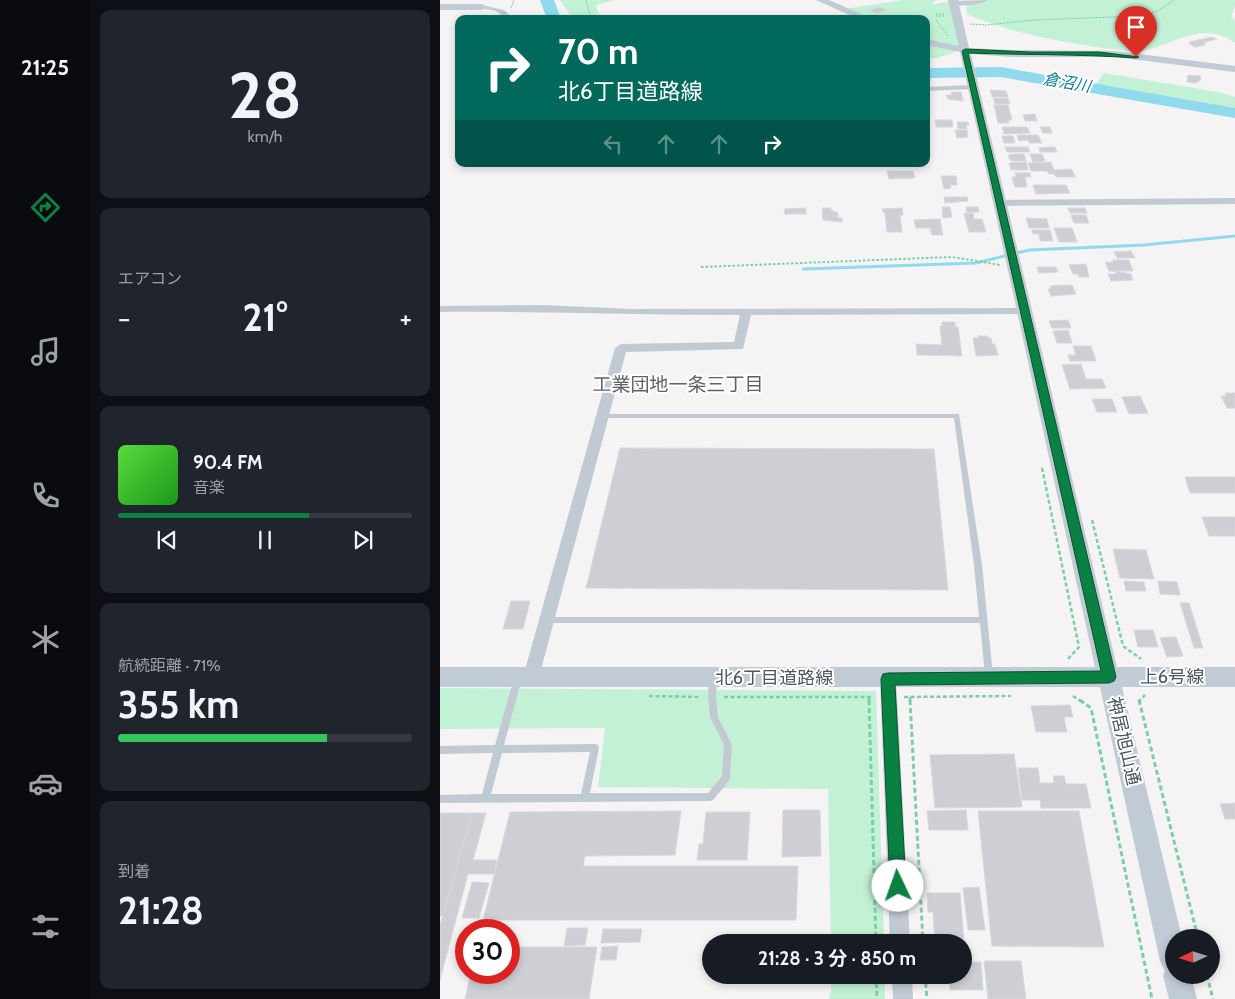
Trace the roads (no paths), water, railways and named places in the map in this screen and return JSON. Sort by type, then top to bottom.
[{"type":"main road","points":[[821,0],[857,15]]},
{"type":"main road","name":"神居旭山通","points":[[953,2],[999,203],[1006,262],[1024,311],[1167,929]]},
{"type":"main road","points":[[440,7],[482,7]]},
{"type":"main road","points":[[930,43],[965,54],[1119,55],[1235,69]]},
{"type":"main road","name":"北6丁目道路線","points":[[440,677],[888,679],[1109,677]]},
{"type":"main road","name":"上6号線","points":[[1109,677],[1235,677]]},
{"type":"main road","points":[[1179,984],[1182,999]]},
{"type":"street","points":[[953,2],[969,3],[985,0]]},
{"type":"street","points":[[482,7],[501,11],[508,15]]},
{"type":"street","points":[[930,89],[972,84]]},
{"type":"street","points":[[999,203],[1235,200]]},
{"type":"street","points":[[440,308],[544,308],[631,312],[746,310],[1024,311]]},
{"type":"street","points":[[525,677],[547,620],[621,348],[739,346],[746,310]]},
{"type":"street","points":[[888,679],[900,934]]},
{"type":"street","points":[[902,984],[903,999]]},
{"type":"lane","points":[[602,416],[957,416],[990,678]]},
{"type":"lane","points":[[547,620],[984,620]]},
{"type":"lane","points":[[485,798],[499,749],[525,677]]},
{"type":"lane","points":[[440,799],[710,797],[726,778],[728,745],[714,717],[712,697],[714,678]]},
{"type":"lane","points":[[440,750],[595,748],[585,798]]},
{"type":"waterway","name":"倉沼川","points":[[547,0],[553,15]]},
{"type":"waterway","name":"倉沼川","points":[[930,73],[1001,72],[1024,75],[1235,113]]},
{"type":"waterway","points":[[803,269],[976,263],[1029,250],[1144,245],[1235,236]]},
{"type":"district","name":"工業団地一条三丁目","points":[[678,384]]}]
